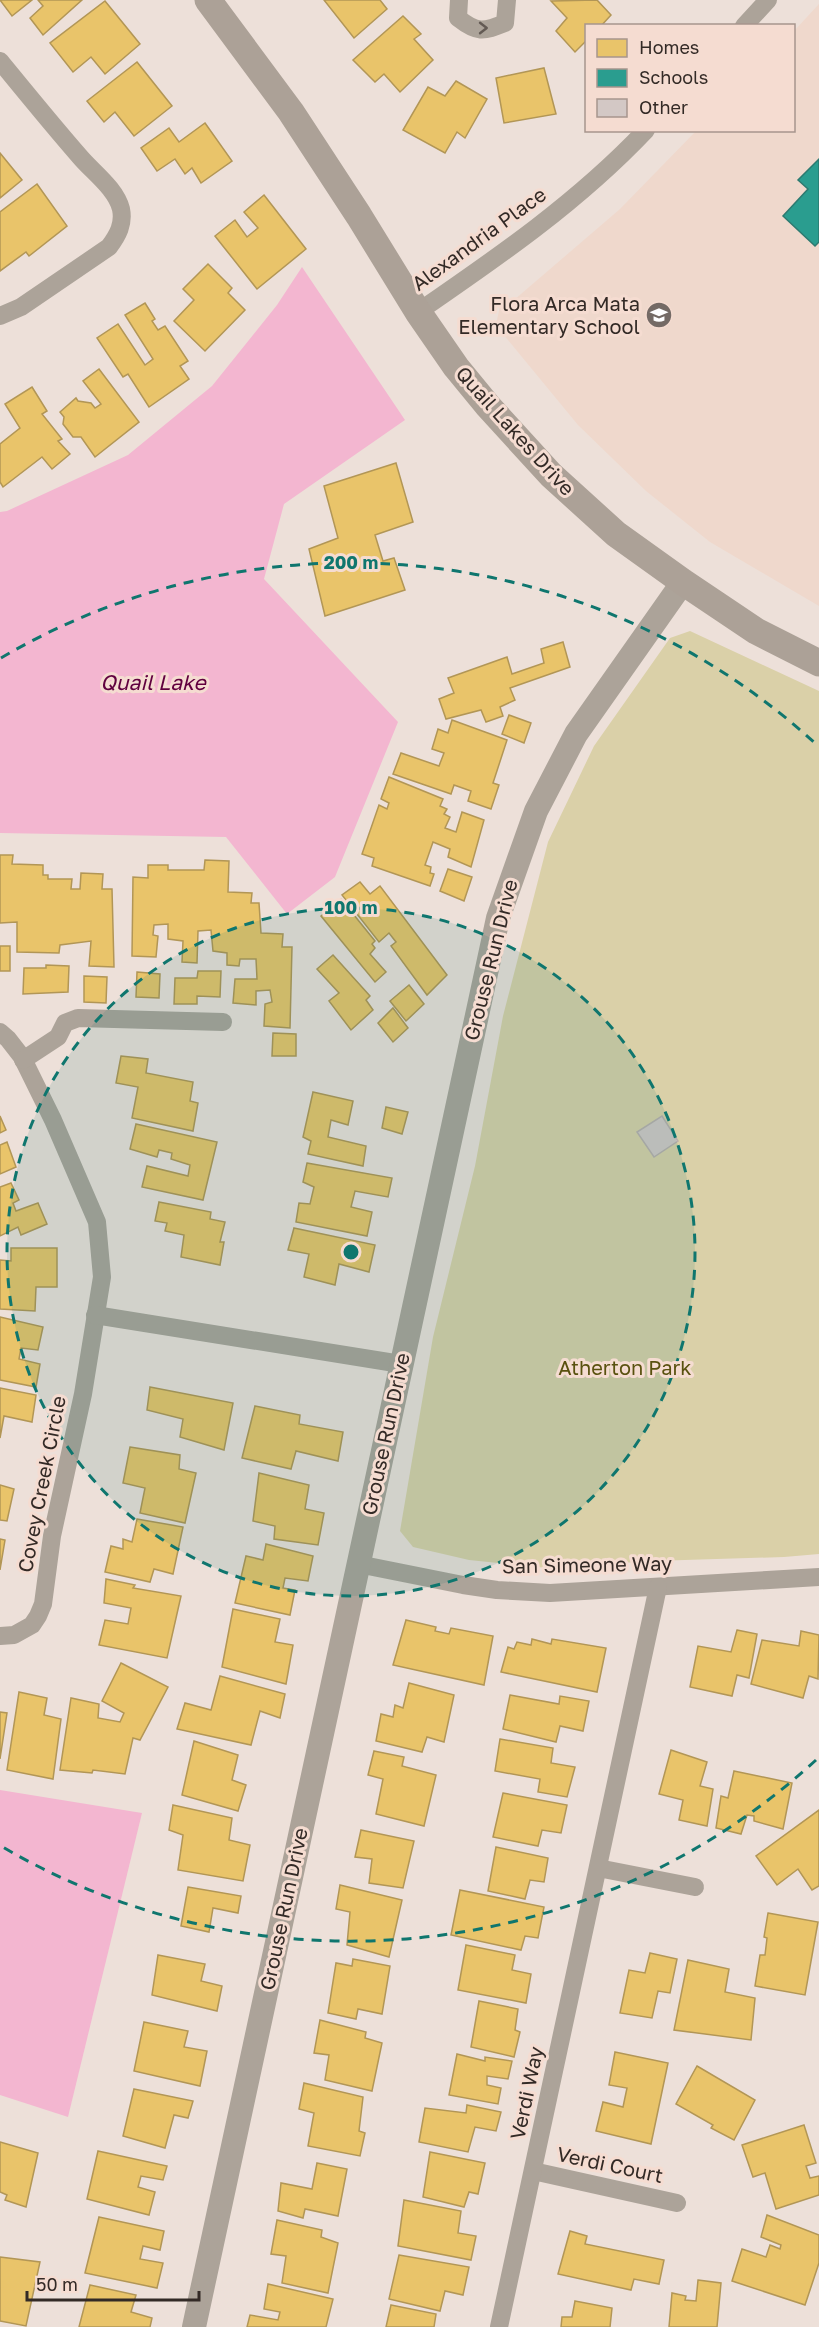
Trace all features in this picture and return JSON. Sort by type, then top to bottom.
[{"type":"main road","name":"Quail Lakes Drive","points":[[208,0],[291,112],[418,312],[456,367],[551,475],[616,534],[682,582],[756,631],[819,663]]},
{"type":"street","points":[[459,0],[458,18],[470,27],[480,30],[488,30],[505,23],[507,0]]},
{"type":"street","points":[[746,24],[768,0]]},
{"type":"street","points":[[0,61],[81,159],[115,195],[121,207],[122,222],[117,237],[109,247],[21,306],[0,316]]},
{"type":"street","name":"Alexandria Place","points":[[418,312],[521,241],[610,165],[644,132]]},
{"type":"street","name":"Grouse Run Drive","points":[[194,2327],[490,952],[516,864],[536,811],[576,734],[682,582]]},
{"type":"street","points":[[23,1060],[58,1037],[64,1023],[78,1018],[223,1022]]},
{"type":"street","name":"Covey Creek Circle","points":[[0,1032],[23,1060],[53,1120],[97,1222],[102,1277],[83,1394],[52,1536],[43,1604],[39,1616],[32,1625],[14,1635],[0,1636]]},
{"type":"street","points":[[95,1315],[401,1365]]},
{"type":"street","name":"San Simeone Way","points":[[358,1564],[497,1590],[550,1593],[819,1577]]},
{"type":"street","name":"Verdi Way","points":[[499,2327],[658,1587]]},
{"type":"street","points":[[598,1868],[695,1887]]},
{"type":"street","name":"Verdi Court","points":[[533,2171],[677,2203]]},
{"type":"shaded area","name":"Flora Arca Mata Elementary School","points":[[819,4],[819,606],[710,542],[646,491],[578,425],[503,334],[495,329],[502,297],[514,300],[620,209],[695,132],[795,132],[795,30]]},
{"type":"green space","name":"Atherton Park","points":[[690,631],[819,691],[819,1554],[547,1568],[469,1560],[413,1547],[400,1531],[433,1337],[475,1166],[503,1016],[548,842],[594,746],[670,638]]},
{"type":"water","name":"Quail Lake","points":[[302,267],[405,420],[284,504],[264,579],[398,722],[335,877],[287,914],[226,837],[0,833],[0,512],[7,511],[128,455],[212,386],[277,305]]},
{"type":"water","points":[[0,1790],[142,1813],[68,2117],[0,2095]]},
{"type":"building: Homes","points":[[0,0],[32,0],[12,16]]},
{"type":"building: Homes","points":[[38,0],[82,0],[43,35],[30,18],[43,6]]},
{"type":"building: Homes","points":[[324,0],[380,0],[387,9],[354,38]]},
{"type":"building: Homes","points":[[597,0],[611,15],[603,24],[585,24],[585,42],[575,52],[556,31],[567,18],[551,1]]},
{"type":"building: Homes","points":[[105,1],[140,44],[105,74],[91,57],[73,72],[50,43]]},
{"type":"building: Homes","points":[[403,16],[421,34],[414,39],[433,60],[400,92],[384,74],[375,82],[353,60]]},
{"type":"building: Homes","points":[[137,62],[172,106],[134,136],[115,112],[104,122],[87,101]]},
{"type":"building: Homes","points":[[544,68],[556,114],[504,123],[496,78]]},
{"type":"building: Homes","points":[[456,81],[487,99],[465,138],[457,132],[445,153],[403,130],[428,87],[445,96]]},
{"type":"building: Homes","points":[[205,123],[232,161],[201,183],[192,168],[185,174],[175,159],[157,171],[141,148],[169,128],[179,142]]},
{"type":"building: Homes","points":[[0,153],[22,180],[0,198]]},
{"type":"building: Homes","points":[[37,184],[67,226],[29,256],[26,252],[0,271],[0,212]]},
{"type":"building: Homes","points":[[264,195],[306,249],[257,289],[215,236],[235,220],[247,237],[258,228],[244,212]]},
{"type":"building: Homes","points":[[208,264],[232,288],[228,293],[245,310],[205,351],[174,321],[194,300],[183,289]]},
{"type":"building: Homes","points":[[145,303],[155,319],[152,321],[158,330],[165,326],[188,361],[180,366],[189,379],[149,407],[128,374],[123,377],[97,338],[118,324],[145,365],[153,359],[125,315]]},
{"type":"building: Homes","points":[[99,369],[139,422],[95,457],[81,437],[73,437],[63,424],[64,417],[60,412],[76,398],[78,401],[91,403],[95,408],[101,404],[83,381]]},
{"type":"building: Homes","points":[[32,387],[47,411],[42,414],[62,439],[58,441],[70,454],[52,469],[42,457],[3,487],[0,482],[0,444],[20,428],[5,404]]},
{"type":"building: Homes","points":[[396,463],[413,522],[375,535],[383,561],[394,558],[405,590],[325,616],[309,549],[338,538],[324,486]]},
{"type":"building: Homes","points":[[563,642],[570,667],[510,688],[515,700],[500,707],[503,716],[486,722],[481,710],[446,719],[439,699],[454,693],[448,678],[507,657],[512,674],[544,663],[541,649]]},
{"type":"building: Homes","points":[[509,715],[531,723],[524,743],[502,734]]},
{"type":"building: Homes","points":[[452,720],[507,740],[493,783],[499,785],[491,809],[468,801],[471,791],[454,785],[451,794],[393,774],[401,753],[439,766],[444,753],[432,749],[438,729],[448,733]]},
{"type":"building: Homes","points":[[389,777],[443,799],[440,806],[447,809],[444,814],[450,817],[445,828],[456,832],[462,812],[484,820],[471,867],[448,857],[450,849],[433,842],[425,865],[431,867],[430,873],[434,874],[430,886],[372,866],[374,858],[362,854],[379,805],[387,809],[389,803],[381,799]]},
{"type":"building: Homes","points":[[0,855],[13,855],[12,864],[43,865],[43,875],[48,875],[48,879],[72,879],[71,889],[80,889],[81,873],[103,874],[102,889],[112,889],[114,967],[89,966],[91,941],[60,945],[59,953],[17,952],[17,922],[0,923]]},
{"type":"building: Homes","points":[[205,860],[229,861],[228,892],[252,893],[251,903],[259,903],[261,933],[283,934],[282,947],[292,947],[290,1028],[264,1026],[265,1004],[272,1002],[270,990],[256,991],[256,1005],[233,1003],[235,979],[257,979],[256,959],[240,959],[239,966],[227,965],[227,953],[213,951],[211,930],[198,931],[197,963],[182,962],[183,941],[168,939],[168,924],[154,925],[153,935],[158,936],[156,957],[132,956],[133,877],[148,878],[148,865],[168,865],[168,870],[204,870]]},
{"type":"building: Homes","points":[[448,869],[472,877],[464,901],[440,891]]},
{"type":"building: Homes","points":[[360,882],[370,894],[380,886],[447,975],[427,995],[391,946],[396,942],[389,933],[379,942],[342,895]]},
{"type":"building: Homes","points":[[341,899],[375,941],[372,944],[375,948],[370,954],[386,972],[375,982],[321,916]]},
{"type":"building: Homes","points":[[0,946],[10,946],[10,971],[0,971]]},
{"type":"building: Homes","points":[[333,955],[370,996],[366,1000],[373,1010],[351,1030],[329,1001],[339,993],[317,969]]},
{"type":"building: Homes","points":[[46,965],[69,966],[68,992],[23,994],[24,968],[46,968]]},
{"type":"building: Homes","points":[[198,971],[221,971],[220,997],[197,996],[197,1004],[174,1004],[175,978],[197,978]]},
{"type":"building: Homes","points":[[137,972],[160,974],[159,998],[136,997]]},
{"type":"building: Homes","points":[[84,976],[107,977],[106,1003],[84,1002]]},
{"type":"building: Homes","points":[[409,985],[424,1004],[406,1021],[390,1001]]},
{"type":"building: Homes","points":[[393,1008],[408,1028],[393,1042],[378,1023]]},
{"type":"building: Homes","points":[[273,1033],[296,1034],[296,1056],[272,1056]]},
{"type":"building: Homes","points":[[121,1056],[148,1059],[146,1073],[193,1082],[190,1101],[198,1103],[193,1131],[132,1118],[138,1087],[116,1083]]},
{"type":"building: Homes","points":[[313,1092],[353,1101],[348,1125],[331,1120],[328,1137],[366,1146],[363,1166],[308,1154],[311,1141],[303,1137]]},
{"type":"building: Homes","points":[[386,1107],[408,1112],[402,1134],[382,1128]]},
{"type":"building: Homes","points":[[0,1116],[6,1130],[0,1133]]},
{"type":"building: Homes","points":[[136,1124],[217,1142],[203,1200],[142,1187],[147,1166],[188,1176],[190,1165],[171,1159],[172,1153],[159,1150],[157,1157],[130,1149]]},
{"type":"building: Homes","points":[[7,1142],[16,1167],[0,1174],[0,1145]]},
{"type":"building: Homes","points":[[307,1163],[392,1178],[388,1197],[355,1191],[351,1207],[372,1212],[367,1236],[296,1222],[299,1203],[310,1204],[314,1187],[303,1182]]},
{"type":"building: Homes","points":[[11,1183],[19,1200],[13,1203],[16,1211],[38,1203],[47,1224],[21,1235],[18,1227],[0,1236],[0,1187]]},
{"type":"building: Homes","points":[[159,1202],[211,1212],[210,1219],[225,1222],[220,1242],[224,1242],[220,1265],[181,1257],[184,1235],[165,1231],[167,1223],[155,1221]]},
{"type":"building: Homes","points":[[294,1228],[375,1245],[369,1272],[339,1264],[335,1285],[304,1277],[309,1254],[288,1250]]},
{"type":"building: Homes","points":[[11,1248],[57,1248],[57,1287],[36,1287],[35,1311],[0,1309],[0,1260],[11,1261]]},
{"type":"building: Homes","points":[[0,1317],[43,1327],[38,1350],[21,1348],[19,1359],[40,1364],[36,1387],[0,1380]]},
{"type":"building: Homes","points":[[150,1387],[233,1403],[224,1450],[180,1437],[183,1419],[147,1410]]},
{"type":"building: Homes","points":[[0,1388],[36,1395],[32,1422],[4,1416],[0,1438]]},
{"type":"building: Homes","points":[[255,1406],[300,1415],[299,1424],[343,1432],[338,1461],[296,1451],[291,1469],[242,1458]]},
{"type":"building: Homes","points":[[130,1447],[180,1455],[179,1469],[196,1473],[185,1523],[140,1513],[145,1488],[123,1483]]},
{"type":"building: Homes","points":[[259,1473],[309,1485],[305,1509],[324,1513],[318,1545],[274,1539],[275,1526],[253,1521]]},
{"type":"building: Homes","points":[[0,1485],[14,1489],[7,1521],[0,1520]]},
{"type":"building: Homes","points":[[137,1519],[183,1527],[173,1574],[154,1569],[150,1582],[105,1572],[111,1546],[123,1549],[123,1539],[132,1542]]},
{"type":"building: Homes","points":[[0,1539],[5,1540],[0,1570]]},
{"type":"building: Homes","points":[[266,1544],[313,1556],[308,1581],[285,1578],[283,1588],[295,1590],[290,1615],[235,1603],[246,1556],[263,1560]]},
{"type":"building: Homes","points":[[106,1579],[135,1585],[133,1588],[181,1596],[167,1658],[99,1645],[105,1620],[128,1624],[131,1608],[104,1603]]},
{"type":"building: Homes","points":[[233,1609],[280,1619],[275,1642],[293,1645],[286,1684],[222,1667]]},
{"type":"building: Homes","points":[[406,1620],[436,1627],[435,1631],[449,1634],[451,1628],[493,1636],[484,1685],[393,1665]]},
{"type":"building: Homes","points":[[737,1630],[757,1634],[749,1678],[737,1675],[732,1696],[690,1687],[698,1646],[731,1652]]},
{"type":"building: Homes","points":[[801,1631],[819,1635],[818,1679],[809,1676],[803,1698],[751,1684],[762,1640],[799,1646]]},
{"type":"building: Homes","points":[[532,1639],[551,1644],[552,1639],[606,1648],[597,1692],[501,1672],[508,1647],[514,1649],[517,1642],[531,1645]]},
{"type":"building: Homes","points":[[121,1663],[168,1687],[140,1740],[133,1738],[125,1774],[93,1770],[92,1773],[60,1770],[71,1698],[99,1704],[98,1718],[120,1722],[124,1713],[102,1701]]},
{"type":"building: Homes","points":[[220,1676],[285,1694],[280,1718],[260,1711],[251,1745],[177,1729],[185,1703],[211,1710]]},
{"type":"building: Homes","points":[[409,1683],[454,1695],[444,1742],[427,1737],[422,1752],[376,1741],[381,1714],[393,1717],[395,1705],[403,1708]]},
{"type":"building: Homes","points":[[19,1692],[47,1698],[44,1715],[61,1719],[53,1779],[7,1770]]},
{"type":"building: Homes","points":[[510,1695],[559,1704],[560,1696],[589,1701],[583,1731],[560,1726],[556,1742],[503,1729]]},
{"type":"building: Homes","points":[[0,1712],[7,1713],[0,1759]]},
{"type":"building: Homes","points":[[500,1739],[553,1748],[551,1763],[575,1767],[567,1797],[538,1792],[540,1779],[495,1771]]},
{"type":"building: Homes","points":[[194,1741],[238,1755],[232,1780],[246,1785],[238,1811],[182,1795]]},
{"type":"building: Homes","points":[[671,1750],[707,1762],[700,1786],[713,1789],[707,1826],[679,1820],[683,1800],[659,1794]]},
{"type":"building: Homes","points":[[374,1751],[404,1757],[402,1766],[436,1775],[424,1826],[376,1814],[383,1779],[368,1775]]},
{"type":"building: Homes","points":[[734,1771],[792,1783],[783,1829],[754,1821],[754,1816],[747,1815],[741,1834],[716,1828],[721,1796],[728,1798]]},
{"type":"building: Homes","points":[[503,1793],[567,1805],[561,1833],[542,1830],[538,1846],[493,1837]]},
{"type":"building: Homes","points":[[173,1805],[232,1818],[229,1840],[250,1845],[243,1881],[178,1870],[183,1835],[169,1830]]},
{"type":"building: Homes","points":[[819,1810],[819,1886],[812,1890],[798,1869],[777,1885],[756,1856]]},
{"type":"building: Homes","points":[[361,1830],[414,1841],[403,1888],[369,1883],[372,1859],[355,1857]]},
{"type":"building: Homes","points":[[496,1847],[548,1858],[544,1882],[530,1880],[525,1899],[488,1891]]},
{"type":"building: Homes","points":[[340,1885],[402,1900],[389,1957],[347,1945],[350,1912],[336,1909]]},
{"type":"building: Homes","points":[[188,1887],[241,1896],[238,1913],[213,1908],[209,1932],[181,1926]]},
{"type":"building: Homes","points":[[460,1890],[544,1907],[538,1938],[525,1936],[521,1950],[451,1935]]},
{"type":"building: Homes","points":[[768,1913],[818,1922],[805,1995],[755,1986],[760,1955],[765,1955],[767,1938],[764,1937]]},
{"type":"building: Homes","points":[[466,1945],[515,1955],[512,1970],[531,1974],[526,2003],[458,1990]]},
{"type":"building: Homes","points":[[650,1953],[677,1959],[670,1993],[658,1991],[652,2018],[620,2013],[629,1970],[645,1973]]},
{"type":"building: Homes","points":[[158,1955],[205,1964],[201,1981],[222,1986],[217,2011],[152,1995]]},
{"type":"building: Homes","points":[[353,1959],[390,1966],[382,2014],[358,2009],[356,2019],[328,2013],[336,1963],[352,1966]]},
{"type":"building: Homes","points":[[688,1960],[729,1969],[725,1992],[755,1998],[751,2040],[674,2030]]},
{"type":"building: Homes","points":[[479,2001],[518,2009],[515,2030],[520,2032],[514,2057],[471,2047]]},
{"type":"building: Homes","points":[[320,2020],[366,2032],[365,2038],[382,2043],[372,2091],[325,2080],[329,2055],[314,2053]]},
{"type":"building: Homes","points":[[144,2022],[188,2031],[184,2047],[207,2051],[200,2086],[134,2071]]},
{"type":"building: Homes","points":[[615,2052],[668,2063],[651,2144],[596,2131],[603,2102],[623,2107],[627,2088],[609,2085]]},
{"type":"building: Homes","points":[[457,2054],[485,2061],[485,2057],[512,2061],[508,2079],[487,2076],[487,2085],[501,2088],[498,2104],[449,2095]]},
{"type":"building: Homes","points":[[697,2066],[755,2100],[734,2140],[711,2128],[713,2125],[676,2104]]},
{"type":"building: Homes","points":[[304,2083],[363,2097],[359,2131],[365,2133],[360,2156],[308,2146],[314,2113],[299,2109]]},
{"type":"building: Homes","points":[[134,2089],[193,2101],[188,2118],[174,2115],[165,2148],[123,2136]]},
{"type":"building: Homes","points":[[467,2105],[501,2112],[496,2131],[475,2127],[468,2152],[419,2142],[425,2108],[466,2113]]},
{"type":"building: Homes","points":[[804,2125],[816,2163],[806,2166],[810,2178],[819,2176],[819,2195],[776,2209],[765,2173],[753,2177],[742,2145]]},
{"type":"building: Homes","points":[[0,2142],[38,2153],[26,2207],[5,2200],[7,2195],[0,2192]]},
{"type":"building: Homes","points":[[98,2151],[167,2166],[163,2180],[141,2176],[138,2187],[155,2192],[149,2215],[87,2199]]},
{"type":"building: Homes","points":[[430,2152],[485,2163],[478,2194],[469,2192],[464,2207],[423,2197]]},
{"type":"building: Homes","points":[[317,2163],[347,2169],[338,2216],[305,2209],[303,2218],[278,2211],[281,2183],[312,2189]]},
{"type":"building: Homes","points":[[404,2200],[461,2211],[458,2233],[476,2236],[471,2260],[398,2246]]},
{"type":"building: Homes","points":[[767,2215],[819,2235],[819,2263],[805,2305],[732,2281],[742,2249],[766,2257],[770,2245],[780,2249],[781,2245],[761,2237]]},
{"type":"building: Homes","points":[[99,2217],[164,2231],[160,2250],[143,2246],[140,2259],[163,2263],[157,2288],[85,2273]]},
{"type":"building: Homes","points":[[277,2220],[322,2230],[321,2237],[338,2243],[328,2293],[282,2283],[286,2256],[271,2254]]},
{"type":"building: Homes","points":[[570,2231],[587,2236],[585,2244],[664,2260],[659,2284],[634,2279],[631,2290],[558,2274]]},
{"type":"building: Homes","points":[[399,2255],[469,2267],[463,2295],[445,2291],[440,2311],[389,2299]]},
{"type":"building: Homes","points":[[0,2257],[40,2262],[26,2326],[0,2321]]},
{"type":"building: Homes","points":[[698,2280],[721,2283],[717,2327],[669,2327],[672,2293],[686,2296],[685,2300],[696,2301]]},
{"type":"building: Homes","points":[[268,2284],[333,2299],[326,2327],[247,2327],[250,2315],[278,2320],[280,2312],[264,2309]]},
{"type":"building: Homes","points":[[90,2285],[136,2295],[131,2312],[152,2318],[150,2327],[79,2327]]},
{"type":"building: Homes","points":[[575,2301],[612,2308],[610,2327],[561,2327],[562,2317],[572,2317]]},
{"type":"building: Homes","points":[[391,2305],[436,2314],[434,2327],[386,2327]]},
{"type":"building: Schools","points":[[819,159],[819,242],[815,246],[783,216],[808,189],[798,180]]},
{"type":"building: Other","points":[[662,1116],[678,1141],[654,1157],[637,1132]]},
{"type":"place","name":"Flora Arca Mata Elementary School","points":[[659,315]]}]
